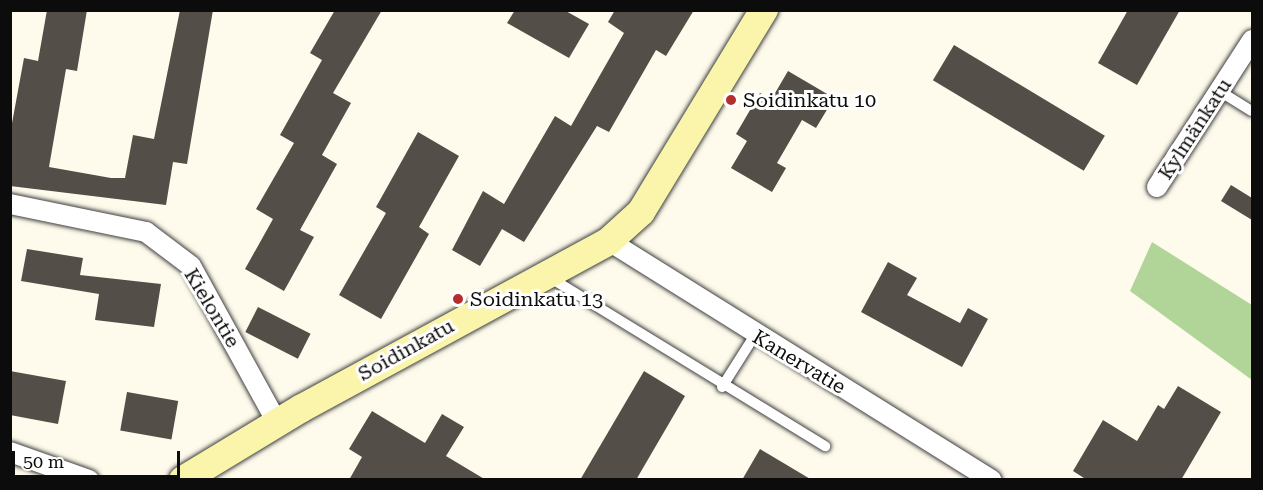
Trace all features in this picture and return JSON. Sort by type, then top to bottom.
[{"type":"street","name":"Soidinkatu","points":[[183,480],[545,274],[609,241],[641,212],[764,10]]},
{"type":"street","name":"Kylmänkatu","points":[[1157,187],[1221,92],[1252,40]]},
{"type":"street","name":"Kielontie","points":[[10,204],[146,232],[191,266],[278,424]]},
{"type":"street","name":"Kanervatie","points":[[609,241],[755,335],[992,480]]},
{"type":"street","points":[[10,452],[89,480]]},
{"type":"lane","points":[[1221,92],[1252,111]]},
{"type":"lane","points":[[545,274],[722,387],[825,446]]},
{"type":"lane","points":[[722,387],[755,335]]},
{"type":"green space","points":[[1152,242],[1252,305],[1252,380],[1130,291]]},
{"type":"building","points":[[47,10],[87,10],[77,71],[66,69],[49,167],[111,178],[125,178],[133,135],[154,139],[180,10],[213,10],[187,164],[173,162],[166,205],[10,186],[10,134],[24,58],[38,61]]},
{"type":"building","points":[[335,10],[382,10],[333,93],[351,103],[322,155],[337,164],[300,230],[314,237],[284,291],[245,269],[273,219],[256,209],[294,143],[280,135],[322,60],[310,53]]},
{"type":"building","points":[[515,10],[564,10],[589,24],[569,58],[507,23]]},
{"type":"building","points":[[615,10],[694,10],[666,56],[656,50],[609,132],[597,126],[524,242],[502,229],[480,266],[452,250],[483,191],[504,204],[555,116],[571,126],[624,33],[608,22]]},
{"type":"building","points":[[1128,10],[1180,10],[1137,85],[1098,63]]},
{"type":"building","points":[[954,45],[1105,136],[1084,171],[933,80]]},
{"type":"building","points":[[788,71],[834,98],[816,128],[802,120],[777,163],[786,168],[772,192],[731,168],[747,141],[736,134],[760,93],[771,100]]},
{"type":"building","points":[[418,132],[459,156],[419,227],[429,234],[381,319],[339,295],[386,213],[376,207]]},
{"type":"building","points":[[1231,185],[1252,198],[1252,220],[1221,201]]},
{"type":"building","points":[[27,249],[83,258],[80,275],[161,284],[154,327],[95,320],[99,294],[21,281]]},
{"type":"building","points":[[888,262],[917,278],[907,295],[960,323],[968,308],[988,319],[962,367],[861,312]]},
{"type":"building","points":[[258,307],[311,334],[298,359],[245,332]]},
{"type":"building","points":[[10,371],[66,381],[58,424],[10,415]]},
{"type":"building","points":[[644,371],[685,396],[636,480],[580,480]]},
{"type":"building","points":[[1178,386],[1221,412],[1181,480],[1087,480],[1073,471],[1103,420],[1137,441],[1158,405],[1164,409]]},
{"type":"building","points":[[127,392],[178,401],[171,439],[120,430]]},
{"type":"building","points":[[372,411],[425,443],[442,414],[464,427],[446,456],[486,480],[349,480],[362,457],[349,449]]},
{"type":"building","points":[[760,449],[812,480],[742,480]]},
{"type":"place","name":"Soidinkatu 10","points":[[731,100]]},
{"type":"place","name":"Soidinkatu 13","points":[[458,299]]}]
